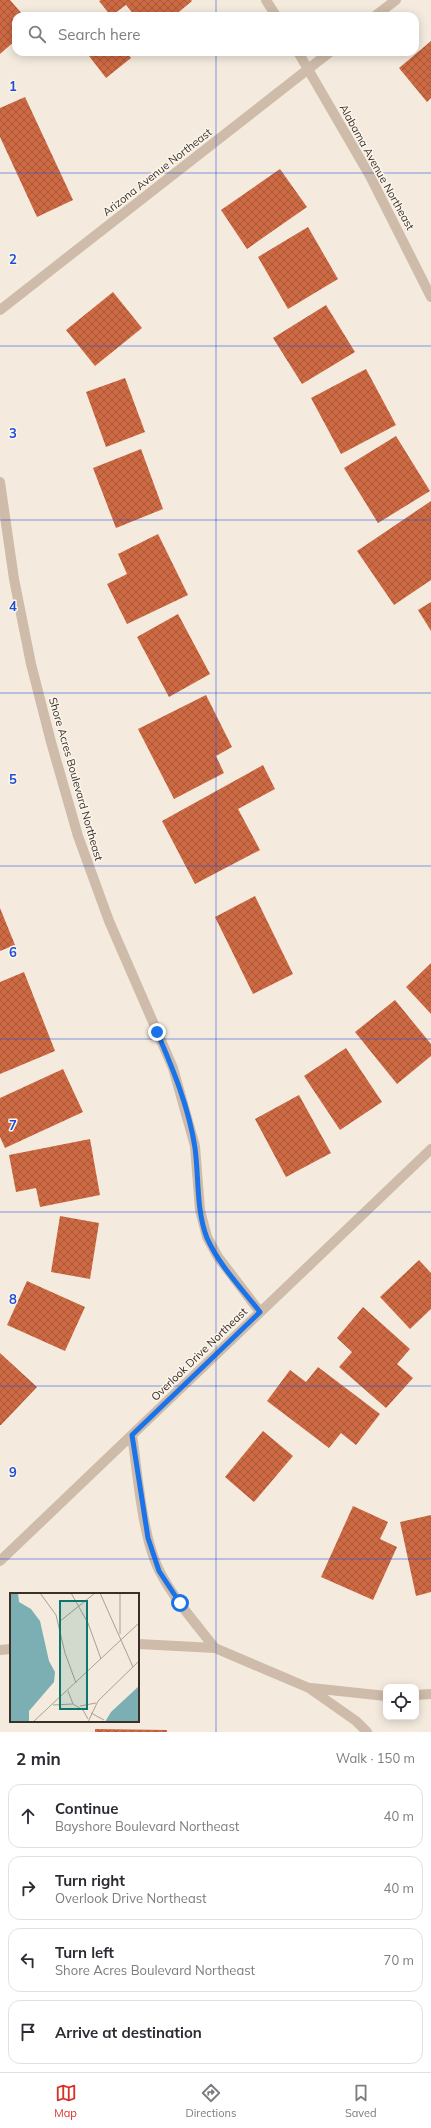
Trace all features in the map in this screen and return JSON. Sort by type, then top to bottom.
[{"type":"street","points":[[266,0],[274,12]]},
{"type":"street","points":[[381,12],[396,0]]},
{"type":"street","name":"Alabama Avenue Northeast","points":[[300,56],[370,176],[431,297]]},
{"type":"street","name":"Arizona Avenue Northeast","points":[[0,310],[325,56]]},
{"type":"street","name":"Shore Acres Boulevard Northeast","points":[[0,482],[14,579],[31,664],[50,742],[78,836],[109,921],[173,1068],[194,1146],[200,1210],[207,1237],[218,1257],[260,1312]]},
{"type":"street","name":"Overlook Drive Northeast","points":[[0,1561],[431,1149]]},
{"type":"street","points":[[132,1435],[148,1538],[159,1571],[180,1603],[215,1648]]},
{"type":"street","points":[[139,1644],[215,1648],[309,1688],[356,1721],[367,1732]]},
{"type":"street","points":[[0,1650],[10,1648]]},
{"type":"street","points":[[309,1688],[383,1696]]},
{"type":"street","points":[[419,1695],[431,1694]]},
{"type":"building","points":[[0,0],[10,0],[20,12],[12,12],[12,44],[0,54]]},
{"type":"building","points":[[99,1],[192,1],[179,12],[132,12],[126,5],[116,12],[108,12]]},
{"type":"building","points":[[431,41],[431,98],[427,102],[399,68],[413,56],[419,56],[419,51]]},
{"type":"building","points":[[89,56],[129,56],[131,58],[106,78]]},
{"type":"building","points":[[25,97],[73,200],[37,217],[0,137],[0,108]]},
{"type":"building","points":[[280,169],[307,207],[247,249],[221,210]]},
{"type":"building","points":[[308,227],[338,279],[288,309],[258,257]]},
{"type":"building","points":[[113,292],[142,328],[95,366],[66,330]]},
{"type":"building","points":[[326,305],[355,352],[302,384],[273,338]]},
{"type":"building","points":[[366,369],[396,425],[341,454],[311,398]]},
{"type":"building","points":[[125,378],[145,432],[106,447],[86,392]]},
{"type":"building","points":[[396,436],[430,491],[378,523],[344,468]]},
{"type":"building","points":[[141,449],[163,509],[116,528],[93,468]]},
{"type":"building","points":[[431,501],[431,580],[394,605],[357,551]]},
{"type":"building","points":[[158,534],[188,595],[127,624],[107,584],[127,574],[118,554]]},
{"type":"building","points":[[431,602],[431,631],[418,610]]},
{"type":"building","points":[[178,614],[210,674],[169,697],[137,637]]},
{"type":"building","points":[[206,695],[232,747],[216,756],[224,773],[174,799],[138,729]]},
{"type":"building","points":[[263,765],[275,789],[238,809],[260,850],[195,884],[162,821]]},
{"type":"building","points":[[255,896],[293,974],[253,994],[215,917]]},
{"type":"building","points":[[0,908],[15,945],[0,951]]},
{"type":"building","points":[[431,963],[431,1014],[406,987]]},
{"type":"building","points":[[24,972],[55,1051],[0,1074],[0,982]]},
{"type":"building","points":[[395,1000],[431,1044],[431,1056],[397,1084],[355,1032]]},
{"type":"building","points":[[346,1048],[382,1102],[340,1130],[304,1076]]},
{"type":"building","points":[[63,1069],[83,1112],[5,1148],[0,1137],[0,1098]]},
{"type":"building","points":[[299,1095],[331,1153],[286,1177],[255,1119]]},
{"type":"building","points":[[90,1139],[100,1195],[40,1207],[36,1188],[16,1192],[9,1155]]},
{"type":"building","points":[[60,1216],[99,1223],[90,1279],[51,1272]]},
{"type":"building","points":[[419,1260],[431,1273],[431,1309],[410,1329],[380,1297]]},
{"type":"building","points":[[27,1281],[85,1307],[65,1351],[7,1325]]},
{"type":"building","points":[[363,1307],[410,1349],[397,1364],[413,1378],[386,1408],[339,1367],[352,1352],[337,1338]]},
{"type":"building","points":[[0,1353],[37,1387],[1,1425],[0,1425]]},
{"type":"building","points":[[318,1367],[380,1414],[356,1445],[341,1433],[329,1448],[267,1401],[290,1370],[306,1382]]},
{"type":"building","points":[[263,1431],[293,1456],[254,1502],[225,1477]]},
{"type":"building","points":[[353,1506],[388,1522],[380,1539],[397,1547],[373,1600],[321,1577]]},
{"type":"building","points":[[431,1515],[431,1592],[416,1596],[400,1522]]},
{"type":"building","points":[[95,1729],[167,1730],[167,1732],[95,1732]]},
{"type":"route","points":[[157,1032],[173,1068],[186,1108],[194,1146],[199,1181],[200,1210],[207,1237],[218,1257],[240,1288],[260,1312],[132,1435],[148,1538],[159,1571],[180,1603]]}]
